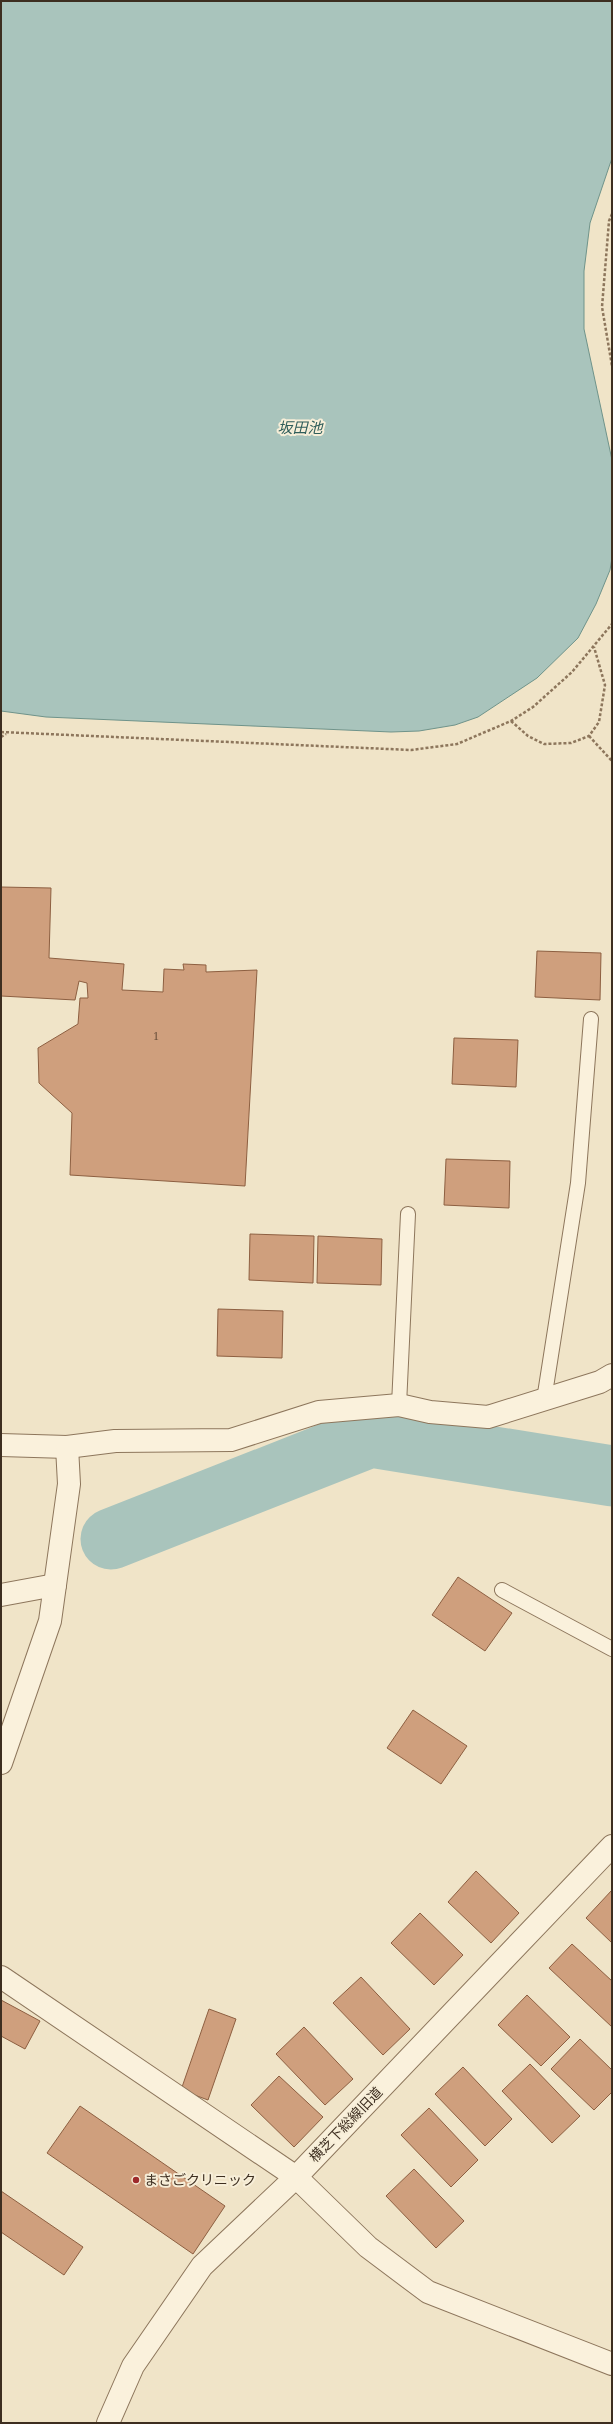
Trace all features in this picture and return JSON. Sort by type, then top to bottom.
[{"type":"street","points":[[1,1445],[67,1447],[115,1441],[231,1440],[319,1412],[399,1405],[430,1412],[488,1417],[600,1382],[612,1375]]},
{"type":"street","points":[[1,1763],[50,1621],[69,1484],[67,1447]]},
{"type":"street","points":[[1,1594],[56,1585]]},
{"type":"street","name":"横芝下総線旧道","points":[[108,2423],[133,2366],[202,2266],[296,2177],[612,1846]]},
{"type":"street","points":[[1,1977],[296,2177],[368,2246],[428,2292],[612,2364]]},
{"type":"lane","points":[[544,1400],[578,1183],[591,1019]]},
{"type":"lane","points":[[399,1405],[408,1214]]},
{"type":"lane","points":[[502,1590],[612,1648]]},
{"type":"path","points":[[612,214],[609,221],[602,307],[612,366]]},
{"type":"path","points":[[1,732],[7,734],[411,750],[457,744],[511,721],[552,691],[594,647],[612,624]]},
{"type":"path","points":[[511,721],[528,736],[544,744],[571,743],[589,736],[599,722],[605,685],[594,647]]},
{"type":"path","points":[[1,737],[7,734]]},
{"type":"path","points":[[589,736],[612,761]]},
{"type":"water","name":"坂田池","points":[[1,1],[612,1],[612,158],[590,223],[584,271],[584,329],[612,460],[612,558],[610,570],[596,604],[578,638],[537,678],[478,717],[455,725],[419,731],[391,732],[46,717],[1,711]]},
{"type":"building","points":[[1,887],[51,888],[49,958],[124,964],[122,990],[163,992],[164,969],[184,970],[183,964],[206,965],[206,972],[257,970],[245,1186],[70,1175],[72,1113],[39,1083],[38,1048],[78,1024],[80,998],[88,998],[87,983],[79,981],[75,1000],[1,996]]},
{"type":"building","points":[[537,951],[601,953],[600,1000],[535,997]]},
{"type":"building","points":[[454,1038],[518,1040],[516,1087],[452,1084]]},
{"type":"building","points":[[446,1159],[510,1161],[509,1208],[444,1205]]},
{"type":"building","points":[[250,1234],[314,1236],[313,1283],[249,1280]]},
{"type":"building","points":[[318,1236],[382,1239],[381,1285],[317,1283]]},
{"type":"building","points":[[218,1309],[283,1311],[282,1358],[217,1356]]},
{"type":"building","points":[[458,1577],[512,1613],[485,1651],[432,1615]]},
{"type":"building","points":[[413,1710],[467,1746],[441,1784],[387,1748]]},
{"type":"building","points":[[476,1871],[519,1913],[491,1943],[448,1902]]},
{"type":"building","points":[[612,1890],[612,1943],[586,1918]]},
{"type":"building","points":[[420,1913],[463,1955],[434,1985],[391,1943]]},
{"type":"building","points":[[572,1944],[612,1981],[612,2027],[549,1968]]},
{"type":"building","points":[[361,1977],[410,2029],[383,2055],[333,2003]]},
{"type":"building","points":[[527,1995],[570,2037],[541,2066],[498,2025]]},
{"type":"building","points":[[1,2000],[40,2021],[25,2049],[1,2036]]},
{"type":"building","points":[[209,2009],[236,2019],[208,2100],[181,2090]]},
{"type":"building","points":[[304,2027],[353,2079],[325,2105],[276,2054]]},
{"type":"building","points":[[580,2039],[612,2070],[612,2092],[594,2110],[551,2069]]},
{"type":"building","points":[[530,2064],[580,2116],[552,2143],[502,2091]]},
{"type":"building","points":[[463,2067],[512,2119],[485,2146],[435,2094]]},
{"type":"building","points":[[279,2076],[323,2117],[294,2147],[251,2105]]},
{"type":"building","name":"まさごクリニック","points":[[80,2106],[225,2206],[193,2254],[47,2153]]},
{"type":"building","points":[[429,2108],[478,2160],[451,2187],[401,2135]]},
{"type":"building","points":[[414,2169],[464,2221],[436,2248],[386,2196]]},
{"type":"building","points":[[1,2191],[83,2247],[64,2275],[1,2232]]},
{"type":"waterway","points":[[111,1539],[370,1437],[612,1476]]},
{"type":"place","name":"まさごクリニック","points":[[136,2180]]}]
